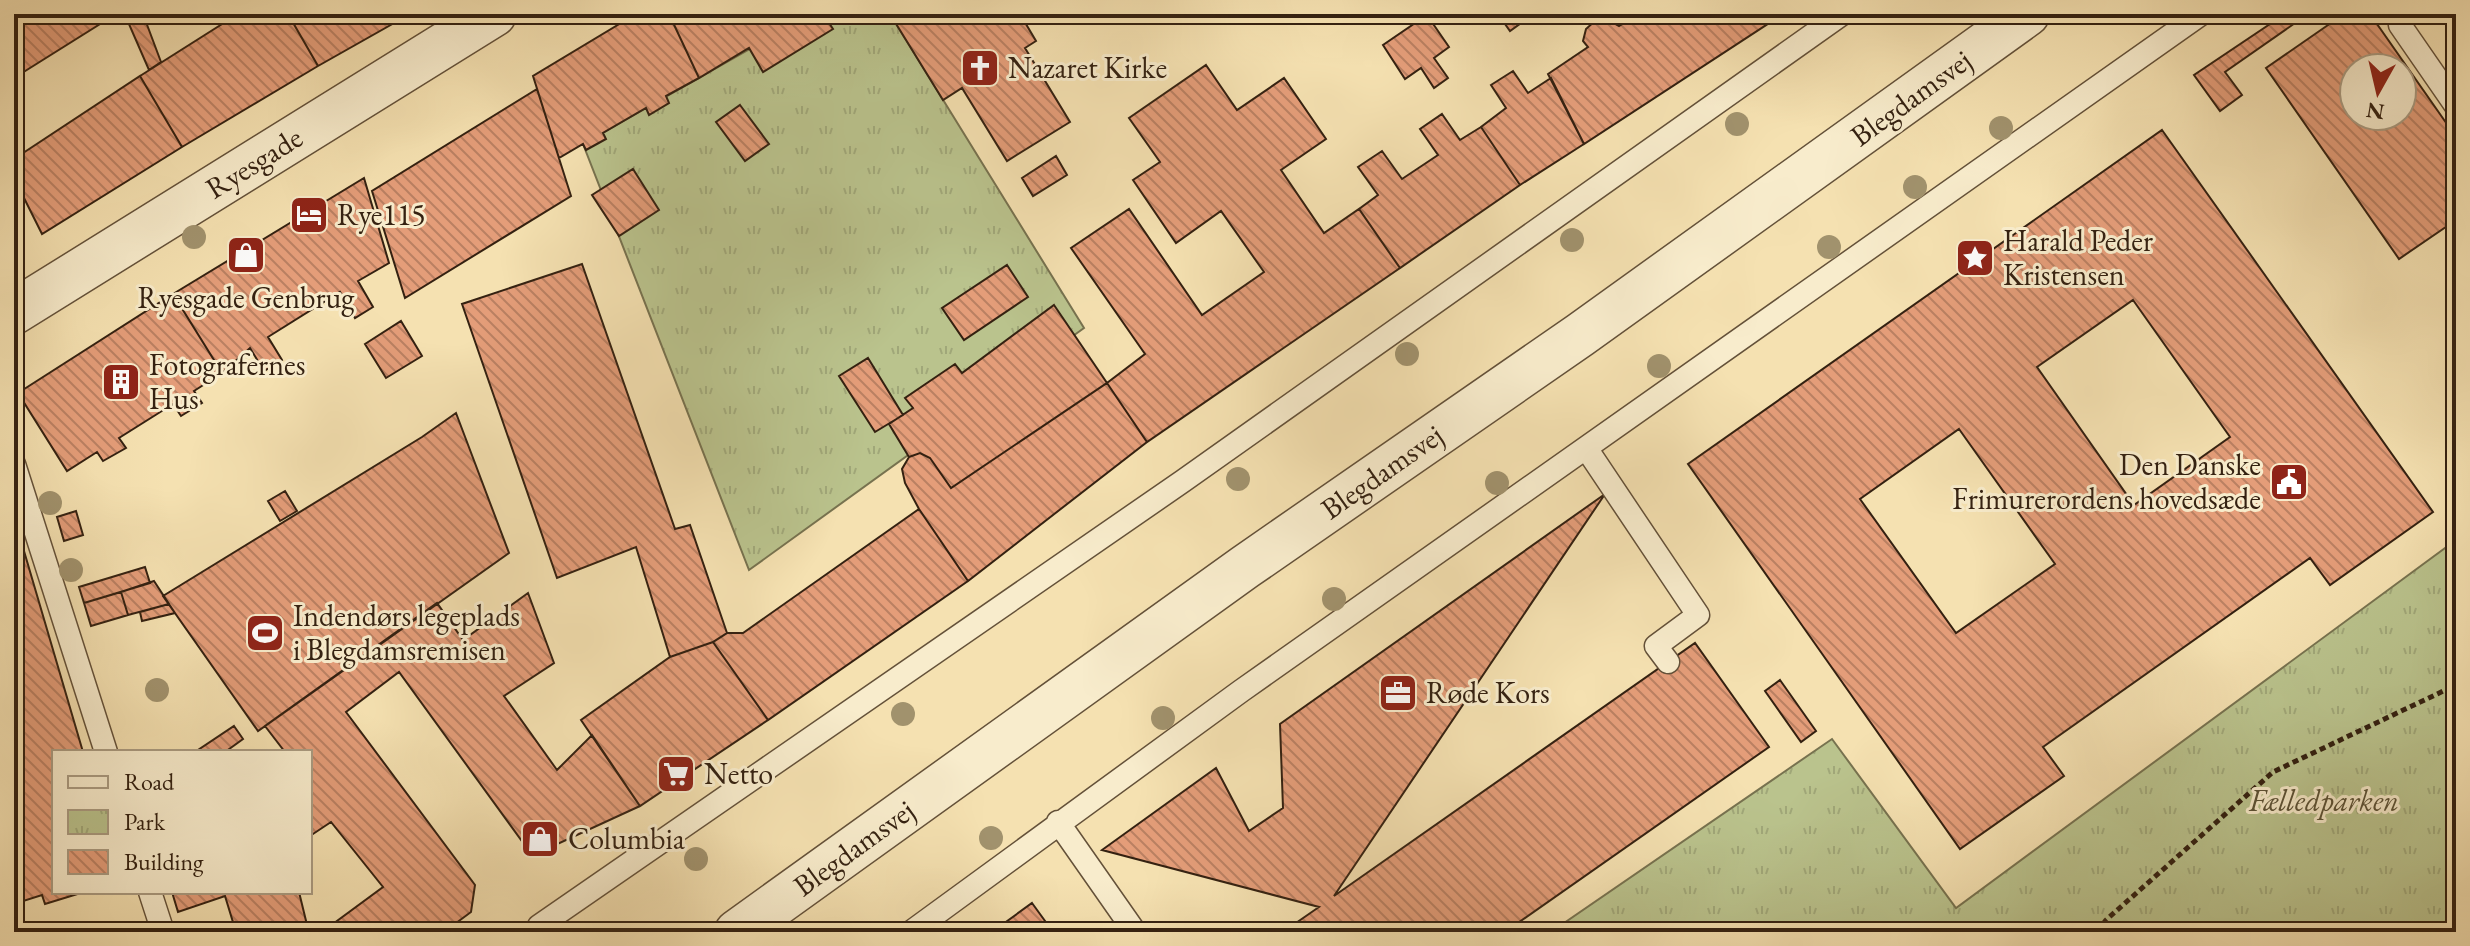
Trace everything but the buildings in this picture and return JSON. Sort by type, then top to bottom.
[{"type":"street","name":"Ryesgade","points":[[14,312],[494,14]]},
{"type":"street","name":"Blegdamsvej","points":[[737,932],[1245,567],[1580,335],[2027,14]]},
{"type":"lane","points":[[539,926],[1183,481],[1842,14]]},
{"type":"lane","points":[[911,932],[1058,822],[2201,14]]},
{"type":"lane","points":[[2399,14],[2400,25],[2456,106]]},
{"type":"lane","points":[[1586,448],[1698,615],[1656,646],[1668,662]]},
{"type":"lane","points":[[14,464],[105,750]]},
{"type":"lane","points":[[1058,822],[1135,932]]},
{"type":"lane","points":[[151,894],[163,932]]},
{"type":"path","points":[[2097,932],[2106,920],[2273,772],[2456,685]]},
{"type":"path","points":[[1595,932],[1602,927],[1606,932]]},
{"type":"green space","points":[[811,14],[890,14],[1084,328],[749,570],[583,144]]},
{"type":"green space","name":"Fælledparken","points":[[2456,540],[2456,932],[1551,932],[1832,739],[1956,908]]},
{"type":"place","name":"Nazaret Kirke","points":[[980,68]]},
{"type":"place","name":"Rye115","points":[[309,215]]},
{"type":"place","name":"Ryesgade Genbrug","points":[[246,255]]},
{"type":"place","name":"Harald Peder Kristensen","points":[[1975,258]]},
{"type":"place","name":"Fotografernes Hus","points":[[121,382]]},
{"type":"place","name":"Den Danske Frimurerordens hovedsæde","points":[[2289,482]]},
{"type":"place","name":"Indendørs legeplads i Blegdamsremisen","points":[[265,633]]},
{"type":"place","name":"Røde Kors","points":[[1398,693]]},
{"type":"place","name":"Netto","points":[[676,774]]},
{"type":"place","name":"Columbia","points":[[540,839]]}]
